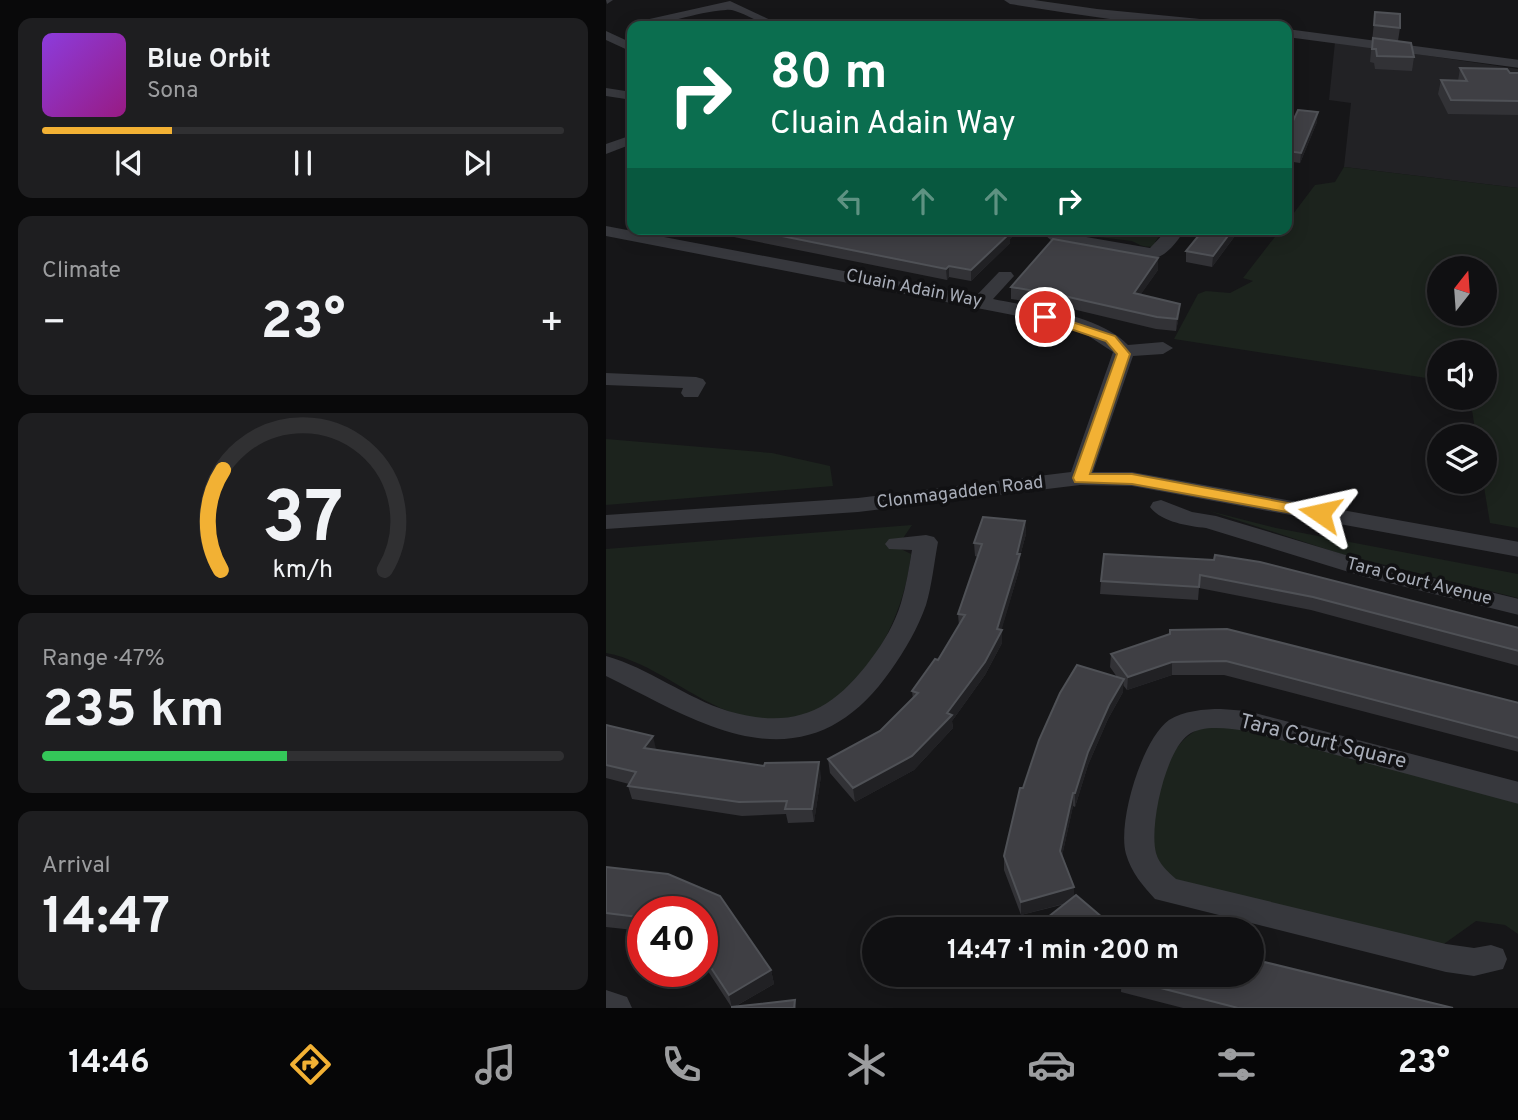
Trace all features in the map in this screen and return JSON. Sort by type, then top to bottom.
[{"type":"street","points":[[1010,0],[1097,13],[1179,21]]},
{"type":"street","points":[[660,21],[730,5],[767,21]]},
{"type":"street","points":[[606,34],[627,29]]},
{"type":"street","points":[[606,34],[627,45]]},
{"type":"street","points":[[1292,34],[1518,64]]},
{"type":"street","points":[[606,92],[627,95]]},
{"type":"street","points":[[606,149],[627,141]]},
{"type":"street","name":"Cluain Adain Way","points":[[606,230],[627,235]]},
{"type":"street","name":"Cluain Adain Way","points":[[629,235],[826,280],[981,302],[1071,323],[1110,339],[1123,351]]},
{"type":"street","points":[[675,245],[688,235]]},
{"type":"street","points":[[1055,235],[1153,254],[1173,235]]},
{"type":"street","points":[[981,302],[1005,276]]},
{"type":"street","points":[[1080,478],[1123,351],[1163,348]]},
{"type":"street","points":[[606,379],[696,383],[691,393]]},
{"type":"street","name":"Clonmagadden Road","points":[[606,522],[858,505],[1080,478],[1132,479],[1518,550]]},
{"type":"street","name":"Tara Court Avenue","points":[[1161,507],[1188,519],[1208,521],[1374,572],[1518,607]]},
{"type":"street","points":[[606,665],[720,719],[756,727],[786,729],[819,722],[843,708],[863,690],[890,653],[913,605],[926,542],[897,544]]},
{"type":"street","name":"Tara Court Square","points":[[1491,960],[1474,962],[1446,958],[1166,891],[1151,875],[1141,853],[1138,831],[1163,744],[1176,729],[1198,720],[1221,718],[1247,721],[1518,793]]},
{"type":"street","points":[[606,1005],[615,1008]]},
{"type":"shaded area","points":[[1335,42],[1518,69],[1518,188],[1344,167],[1351,103],[1329,100]]},
{"type":"shaded area","points":[[1344,167],[1518,188],[1518,528],[1490,523],[1485,494],[1497,494],[1497,424],[1474,424],[1472,410],[1497,410],[1497,340],[1427,340],[1427,378],[1174,339],[1198,294],[1206,291],[1230,293],[1253,281],[1243,278],[1276,235],[1292,235],[1292,215],[1315,185],[1335,182]]},
{"type":"shaded area","points":[[1082,235],[1160,235],[1155,242],[1158,245],[1154,246],[1142,246],[1132,241]]},
{"type":"shaded area","points":[[606,439],[772,453],[830,466],[833,486],[606,505]]},
{"type":"shaded area","points":[[1209,511],[1276,528],[1518,574],[1518,598],[1341,554]]},
{"type":"shaded area","points":[[912,525],[897,547],[911,554],[905,587],[894,620],[878,651],[857,679],[833,701],[804,715],[772,720],[736,714],[704,700],[639,664],[606,653],[606,549]]},
{"type":"shaded area","points":[[1202,727],[1246,728],[1518,803],[1518,934],[1505,925],[1476,921],[1441,946],[1175,882],[1157,861],[1154,850],[1156,804],[1170,759],[1181,742]]},
{"type":"building","points":[[1375,12],[1400,14],[1400,28],[1374,25]]},
{"type":"building","points":[[1373,38],[1411,43],[1414,57],[1377,56],[1376,49],[1372,49]]},
{"type":"building","points":[[1460,68],[1507,69],[1510,73],[1519,73],[1519,101],[1451,100],[1441,80],[1467,81]]},
{"type":"building","points":[[1298,110],[1318,112],[1301,153],[1292,152],[1292,123]]},
{"type":"building","points":[[777,235],[1008,235],[971,270],[949,266],[946,269]]},
{"type":"building","points":[[1199,235],[1229,235],[1213,256],[1186,251]]},
{"type":"building","points":[[1053,239],[1158,258],[1134,293],[1180,304],[1177,319],[1011,287]]},
{"type":"building","points":[[983,517],[1025,521],[1017,554],[1020,554],[997,629],[1002,630],[985,662],[947,713],[952,715],[912,756],[853,788],[828,759],[880,731],[918,693],[912,691],[935,659],[938,660],[965,615],[958,614],[982,544],[974,543]]},
{"type":"building","points":[[1104,554],[1214,560],[1215,555],[1260,562],[1519,628],[1519,651],[1313,597],[1200,575],[1199,587],[1101,581]]},
{"type":"building","points":[[1227,629],[1519,703],[1519,738],[1226,661],[1172,662],[1128,677],[1111,654],[1170,634],[1170,630]]},
{"type":"building","points":[[1077,665],[1124,679],[1109,705],[1073,793],[1060,851],[1074,887],[1021,902],[1004,856],[1020,788],[1023,788],[1039,740],[1060,693]]},
{"type":"building","points":[[606,725],[653,736],[644,748],[764,766],[765,763],[819,762],[812,809],[785,809],[787,801],[739,802],[628,786],[636,772],[606,765]]},
{"type":"building","points":[[606,867],[668,874],[720,896],[771,970],[729,995],[718,978],[718,896],[627,896],[627,916],[606,913]]},
{"type":"building","points":[[1076,895],[1102,917],[1048,917]]},
{"type":"building","points":[[1264,962],[1453,1008],[1238,1008],[1157,987],[1264,987]]},
{"type":"building","points":[[795,1000],[794,1008],[732,1008],[732,1007]]},
{"type":"route","points":[[1045,317],[1071,323],[1110,339],[1124,354],[1080,478],[1132,479],[1320,513]]}]
